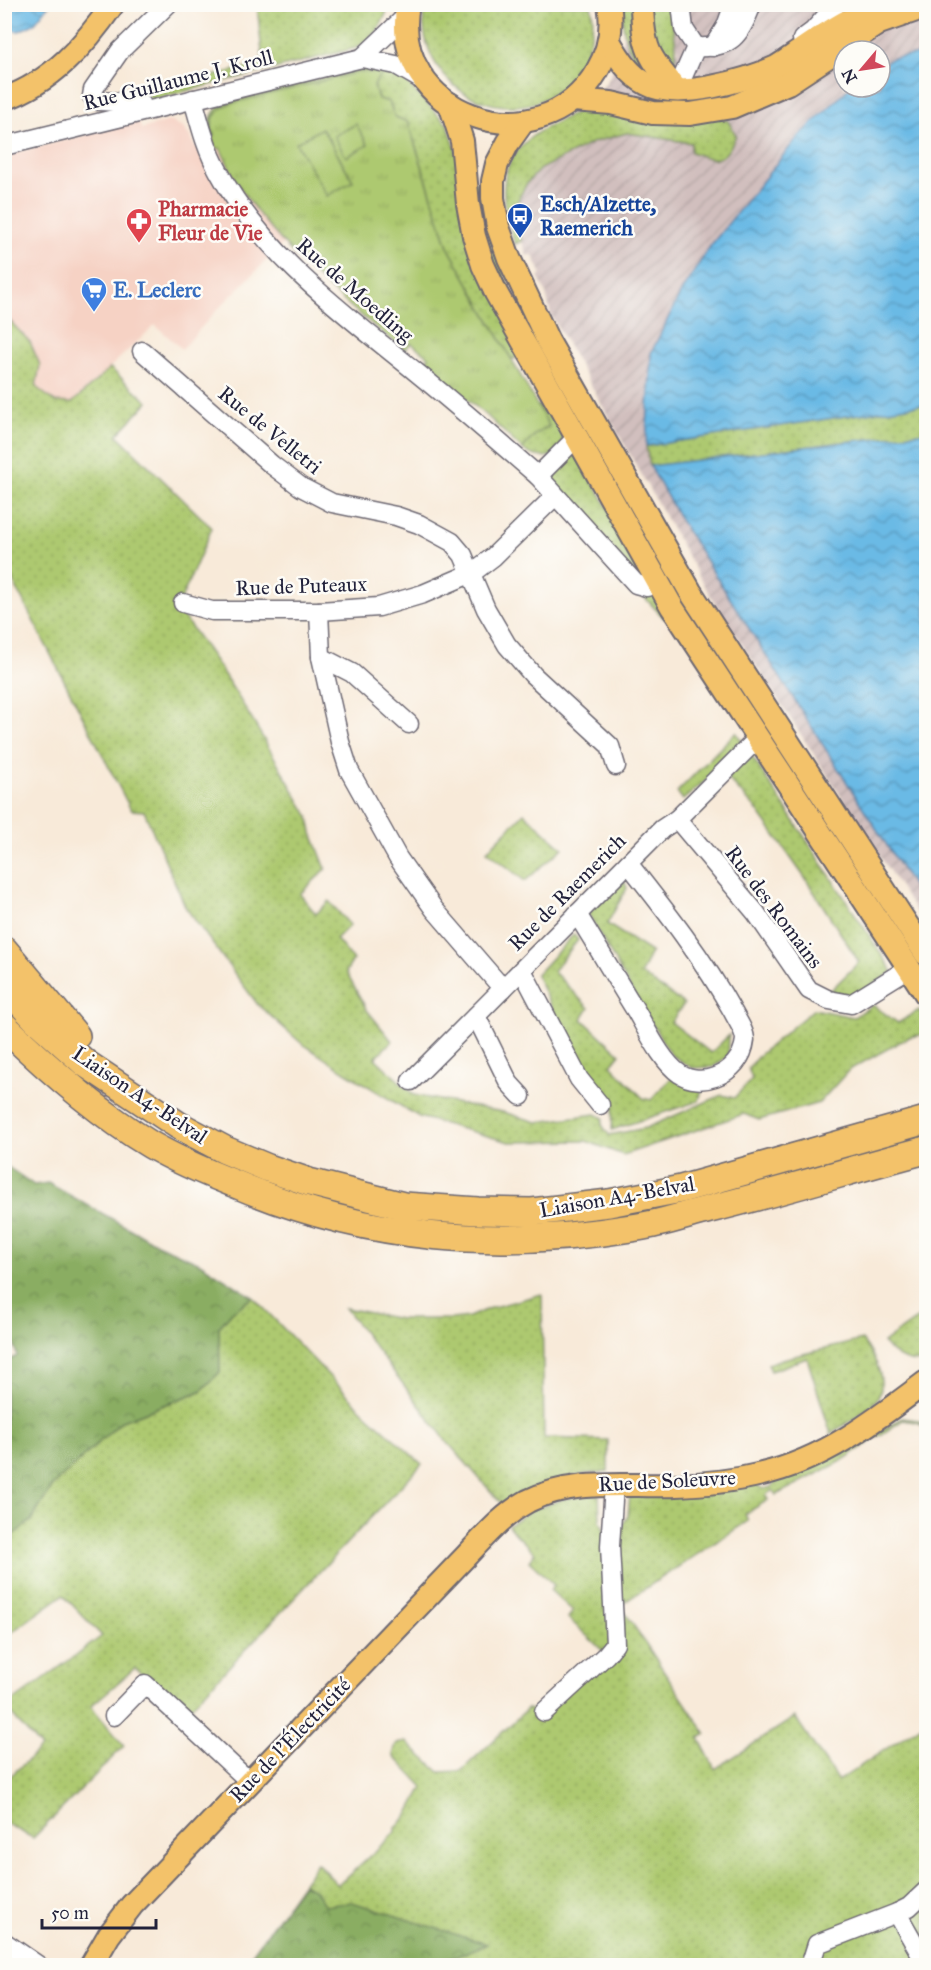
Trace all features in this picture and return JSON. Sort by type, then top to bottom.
[{"type":"highway","points":[[4,950],[68,1028],[94,1053],[150,1096],[178,1125]]},
{"type":"highway","name":"Liaison A4-Belval","points":[[4,986],[37,1020],[85,1063],[178,1125],[225,1150],[268,1168],[309,1182],[404,1206],[532,1212],[568,1209],[681,1189],[927,1120]]},
{"type":"highway","name":"Liaison A4-Belval","points":[[4,1026],[42,1063],[74,1089],[152,1145],[200,1170],[275,1201],[316,1214],[364,1226],[421,1236],[493,1240],[537,1239],[641,1227],[927,1150]]},
{"type":"highway","points":[[4,1051],[95,1119],[152,1145]]},
{"type":"main road","points":[[4,99],[49,75],[76,53],[113,4]]},
{"type":"main road","points":[[642,4],[643,34],[650,55],[677,90]]},
{"type":"main road","points":[[609,40],[634,76],[650,86],[677,90],[708,88],[777,66],[848,20],[881,6]]},
{"type":"main road","points":[[573,100],[611,103],[653,113],[690,114],[732,107],[788,83],[879,23],[918,6]]},
{"type":"main road","points":[[407,10],[408,40],[415,63],[428,84],[450,104],[481,118],[497,122],[523,122],[541,118],[558,110],[573,100],[590,83],[601,63],[609,40],[611,8]]},
{"type":"main road","points":[[450,104],[462,141],[468,204],[474,236],[483,265],[658,582],[927,954]]},
{"type":"main road","points":[[523,122],[501,154],[493,181],[493,198],[498,227],[509,258],[548,340],[767,732],[926,993]]},
{"type":"main road","name":"Rue de Soleuvre","points":[[499,1522],[530,1501],[564,1489],[593,1485],[676,1485],[714,1482],[761,1475],[797,1464],[835,1446],[927,1382]]},
{"type":"main road","name":"Rue de l'Électricité","points":[[91,1965],[109,1935],[132,1905],[499,1522]]},
{"type":"street","points":[[144,111],[141,103],[99,101],[92,96],[93,90],[120,51],[168,4]]},
{"type":"street","points":[[681,4],[684,29],[705,47]]},
{"type":"street","points":[[677,90],[705,47],[720,38],[734,4]]},
{"type":"street","points":[[705,47],[726,43],[738,36],[745,25],[752,4]]},
{"type":"street","points":[[751,76],[813,31],[837,4]]},
{"type":"street","points":[[763,95],[783,77],[871,18],[881,6]]},
{"type":"street","points":[[362,58],[407,10]]},
{"type":"street","name":"Rue Guillaume J. Kroll","points":[[4,146],[362,58],[396,65],[428,84]]},
{"type":"street","name":"Rue de Moedling","points":[[193,99],[206,144],[219,173],[244,212],[265,238],[339,310],[470,416],[538,476]]},
{"type":"street","name":"Rue de Velletri","points":[[142,351],[272,465],[301,487],[332,503],[396,516],[419,524],[452,542],[463,555],[486,609],[507,645],[533,675],[610,746],[616,766]]},
{"type":"street","points":[[577,437],[538,476],[636,584],[647,587],[658,582]]},
{"type":"street","name":"Rue de Puteaux","points":[[183,603],[212,611],[319,611],[379,607],[423,594],[472,573],[493,557],[555,496]]},
{"type":"street","points":[[319,611],[321,657],[340,742],[349,770],[398,858],[434,909],[503,989]]},
{"type":"street","points":[[321,657],[352,673],[409,724]]},
{"type":"street","name":"Rue de Raemerich","points":[[411,1081],[662,829],[677,819],[767,732]]},
{"type":"street","name":"Rue des Romains","points":[[677,819],[756,913],[809,990],[829,1000],[851,1004],[909,968]]},
{"type":"street","points":[[577,914],[669,1064],[681,1075],[697,1080],[722,1075],[732,1067],[742,1053],[745,1039],[742,1029],[719,987],[678,926],[628,863]]},
{"type":"street","points":[[522,970],[579,1079],[600,1105]]},
{"type":"street","points":[[476,1016],[509,1083],[521,1096]]},
{"type":"street","points":[[544,1712],[615,1644],[610,1546],[614,1485]]},
{"type":"street","points":[[114,1716],[145,1684],[250,1782]]},
{"type":"street","points":[[810,1965],[817,1944],[897,1913],[909,1907],[927,1891]]},
{"type":"street","points":[[897,1913],[927,1964]]},
{"type":"street","points":[[4,1942],[39,1965]]},
{"type":"shaded area","points":[[673,5],[926,5],[926,927],[705,587],[551,315],[545,290],[538,277],[542,274],[532,254],[527,256],[512,212],[527,183],[540,169],[594,142],[627,133],[692,143],[722,157],[598,94],[610,77],[624,34],[630,53],[678,51],[674,32]]},
{"type":"shaded area","points":[[169,121],[181,126],[190,136],[195,148],[212,142],[219,148],[240,188],[284,243],[217,310],[182,349],[155,325],[72,403],[55,402],[36,387],[40,365],[30,342],[5,315],[5,155],[139,122],[141,129]]},
{"type":"green space","points":[[257,5],[389,6],[377,31],[356,48],[151,100],[147,93],[263,63]]},
{"type":"green space","points":[[424,5],[591,5],[593,23],[586,54],[567,83],[543,100],[515,106],[486,103],[460,90],[439,69],[426,40]]},
{"type":"green space","points":[[622,5],[673,5],[676,55],[665,69],[652,73],[631,52],[623,26]]},
{"type":"green space","points":[[362,68],[375,68],[395,74],[407,83],[448,125],[522,355],[512,360],[448,247],[408,122],[395,117],[389,102],[378,99],[374,86],[383,74],[359,72],[291,89],[232,133],[212,137],[210,121],[217,108],[226,101]]},
{"type":"green space","points":[[359,72],[384,73],[374,86],[378,99],[389,102],[395,117],[408,122],[448,247],[549,426],[536,434],[522,449],[485,414],[423,364],[429,357],[411,343],[405,350],[316,276],[276,235],[238,184],[220,148],[215,149],[212,121],[216,113],[228,104]]},
{"type":"green space","points":[[581,110],[714,115],[728,121],[736,135],[728,151],[719,158],[707,158],[691,152],[691,143],[627,133],[594,142],[540,169],[527,183],[512,212],[522,241],[515,244],[507,216],[504,189],[505,176],[510,163],[517,151],[534,135]]},
{"type":"green space","points":[[356,124],[368,145],[346,157],[334,136]]},
{"type":"green space","points":[[322,128],[353,181],[327,196],[296,143]]},
{"type":"green space","points":[[473,182],[481,183],[484,213],[502,271],[530,327],[577,406],[572,411],[490,262]]},
{"type":"green space","points":[[4,315],[30,342],[40,365],[36,387],[55,402],[72,403],[110,368],[148,402],[117,435],[212,528],[177,609],[231,685],[309,817],[312,833],[326,869],[300,894],[316,914],[329,901],[350,925],[336,939],[353,960],[346,972],[367,1010],[392,1041],[375,1058],[414,1095],[503,1112],[537,1122],[596,1114],[603,1118],[602,1125],[609,1135],[646,1128],[722,1095],[734,1098],[752,1079],[748,1068],[760,1054],[814,1009],[854,1017],[873,1005],[898,1023],[919,1010],[926,1022],[926,1034],[909,1037],[849,1070],[819,1103],[759,1120],[744,1114],[623,1155],[586,1141],[509,1142],[419,1117],[300,1042],[258,1005],[186,908],[144,811],[131,810],[5,566]]},
{"type":"green space","points":[[548,401],[563,428],[563,450],[577,454],[670,615],[664,618],[645,598],[646,587],[554,481],[555,466],[551,456],[536,456],[522,449],[536,434],[549,426],[538,406]]},
{"type":"green space","points":[[926,404],[926,432],[650,466],[646,446]]},
{"type":"green space","points":[[736,732],[893,972],[849,1000],[828,993],[859,962],[805,878],[757,810],[719,769],[683,800],[677,792]]},
{"type":"green space","points":[[524,813],[563,848],[525,881],[487,851]]},
{"type":"green space","points":[[624,881],[627,888],[607,924],[651,952],[641,974],[684,1004],[671,1022],[711,1053],[729,1035],[728,1056],[713,1067],[692,1068],[671,1055],[588,913]]},
{"type":"green space","points":[[574,934],[578,940],[553,971],[589,1008],[582,1019],[620,1054],[611,1065],[643,1098],[651,1100],[671,1078],[703,1085],[699,1101],[612,1130],[613,1105],[571,1048],[536,975]]},
{"type":"green space","points":[[5,1165],[34,1185],[48,1183],[157,1244],[200,1263],[253,1297],[232,1312],[219,1327],[220,1372],[201,1391],[122,1421],[53,1485],[31,1521],[5,1541],[5,1363],[17,1356],[8,1321],[5,1320]]},
{"type":"green space","points":[[542,1294],[544,1438],[608,1440],[608,1472],[553,1481],[502,1504],[448,1443],[345,1308],[400,1319],[452,1319],[469,1317],[490,1308]]},
{"type":"green space","points":[[253,1297],[364,1412],[422,1464],[184,1714],[135,1668],[91,1706],[124,1746],[33,1838],[5,1823],[5,1781],[41,1748],[5,1707],[102,1636],[63,1595],[9,1634],[4,1628],[5,1541],[31,1521],[53,1485],[122,1421],[201,1391],[220,1372],[219,1327],[232,1312]]},
{"type":"green space","points":[[926,1312],[926,1360],[908,1361],[892,1352],[883,1343]]},
{"type":"green space","points":[[862,1340],[876,1362],[881,1389],[873,1404],[831,1434],[807,1358],[771,1371],[768,1364]]},
{"type":"green space","points":[[902,1418],[918,1420],[926,1428],[917,1422],[903,1420],[840,1462],[776,1495],[773,1490],[766,1495],[768,1500],[745,1514],[748,1521],[620,1605],[706,1734],[699,1738],[715,1769],[795,1717],[838,1781],[926,1722],[926,1965],[244,1966],[317,1863],[338,1885],[396,1832],[396,1827],[408,1815],[423,1787],[393,1755],[396,1744],[406,1742],[439,1772],[461,1771],[527,1709],[544,1712],[606,1654],[568,1618],[573,1611],[550,1590],[554,1585],[529,1561],[535,1553],[508,1526],[533,1509],[567,1498],[599,1494],[600,1520],[610,1545],[628,1516],[630,1493],[757,1485],[763,1489],[771,1487],[777,1479],[875,1429],[879,1432]]},
{"type":"green space","points":[[303,1884],[315,1890],[325,1906],[352,1902],[487,1944],[435,1965],[244,1965]]},
{"type":"water","points":[[4,5],[49,5],[34,24],[19,31],[5,29]]},
{"type":"water","points":[[926,53],[926,404],[646,446],[651,353],[682,290],[711,245],[797,138],[838,99],[892,99],[892,58]]},
{"type":"water","points":[[926,432],[926,907],[682,523],[650,466]]},
{"type":"place","name":"Esch/Alzette, Raemerich","points":[[520,239]]},
{"type":"place","name":"Pharmacie Fleur de Vie","points":[[139,244]]},
{"type":"place","name":"E. Leclerc","points":[[94,313]]}]
